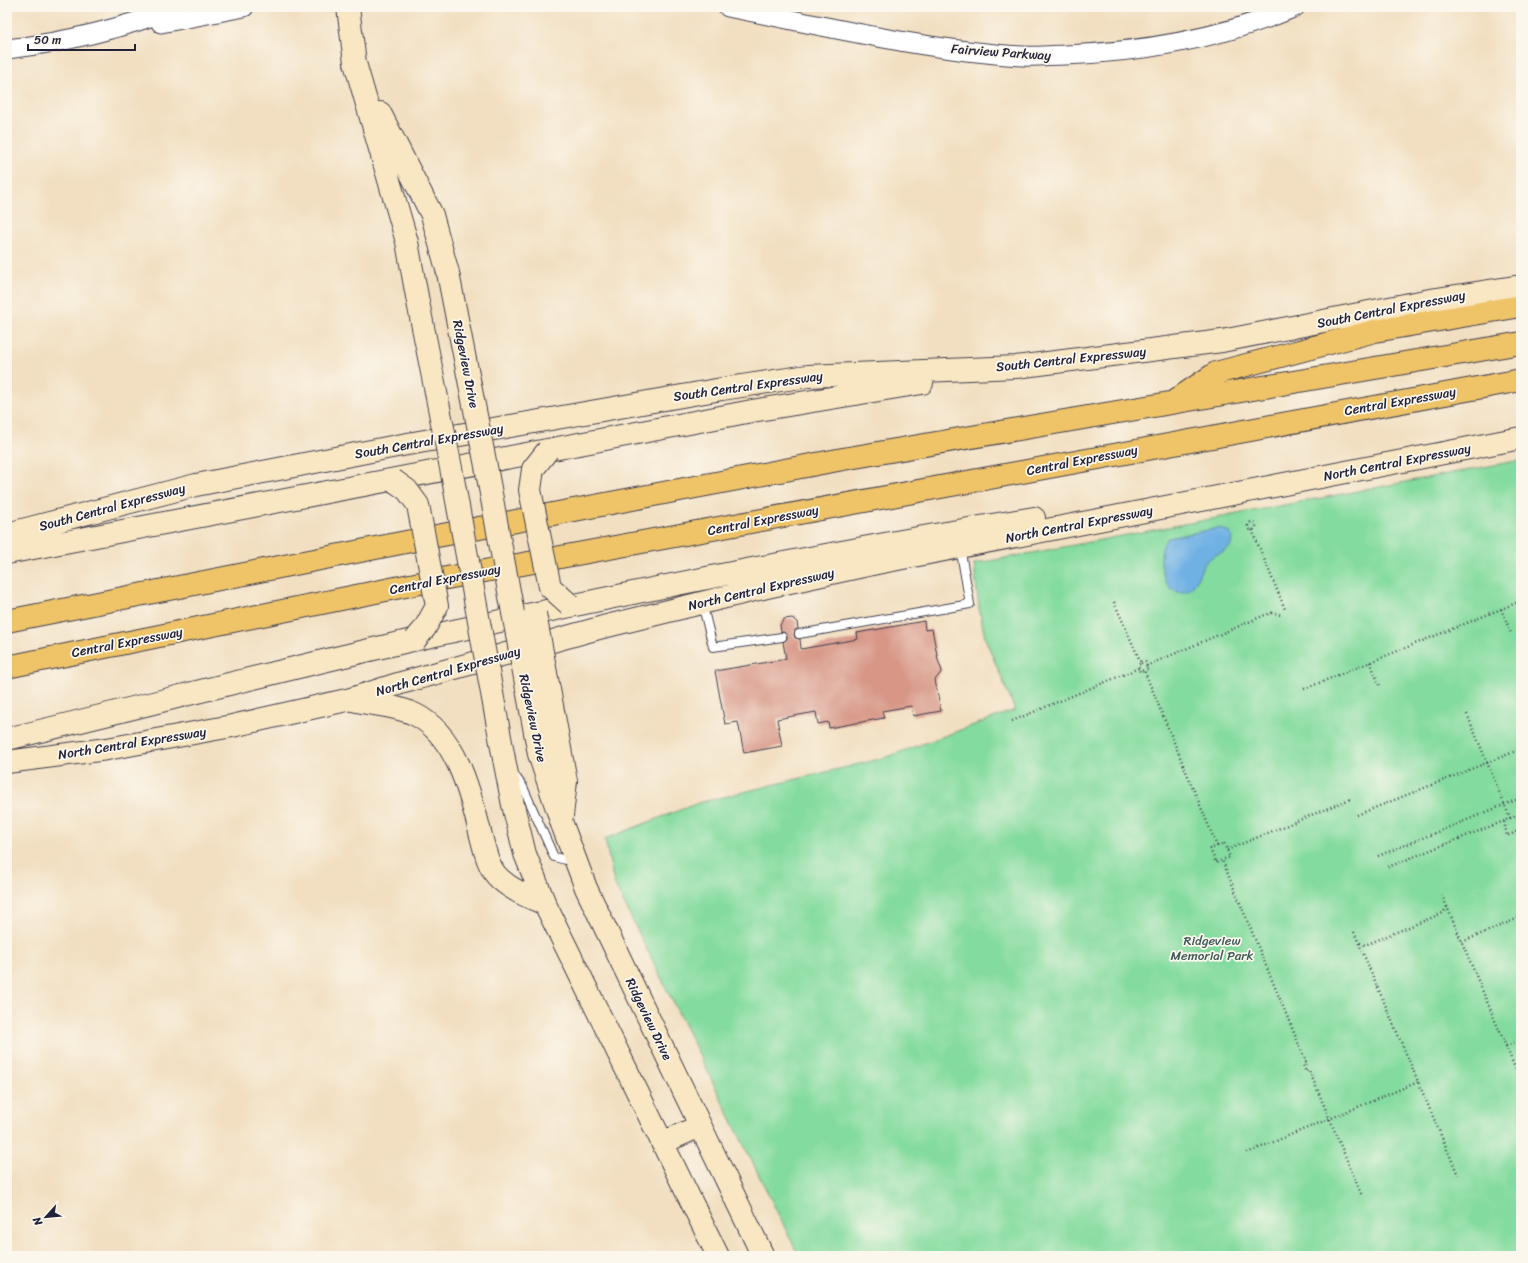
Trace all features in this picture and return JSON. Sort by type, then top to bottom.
[{"type":"highway","points":[[1171,404],[1216,373],[1375,331],[1521,306]]},
{"type":"highway","points":[[7,620],[820,463],[1521,343]]},
{"type":"highway","name":"Central Expressway","points":[[7,667],[425,582],[1521,380]]},
{"type":"main road","name":"Ridgeview Drive","points":[[348,7],[355,63],[407,242],[451,468],[513,806],[525,854],[545,904],[718,1256]]},
{"type":"main road","name":"Ridgeview Drive","points":[[355,63],[432,216],[448,273],[485,461],[539,754],[562,824],[586,888],[763,1256]]},
{"type":"main road","name":"South Central Expressway","points":[[7,534],[196,485],[402,445],[722,388],[808,376],[1016,367],[1222,341],[1430,300],[1521,286]]},
{"type":"main road","points":[[7,553],[752,411],[1016,367]]},
{"type":"main road","name":"North Central Expressway","points":[[7,762],[107,749],[232,726],[352,699],[401,683],[588,631],[767,586],[1521,438]]},
{"type":"main road","points":[[548,450],[533,469],[530,490],[550,587],[570,605]]},
{"type":"main road","points":[[393,480],[407,490],[418,505],[437,606],[425,628],[415,640]]},
{"type":"main road","points":[[7,739],[415,640],[570,605],[767,565],[926,535],[1132,502],[1199,500]]},
{"type":"main road","points":[[535,614],[566,781],[562,824]]},
{"type":"main road","points":[[352,699],[392,706],[415,714],[434,729],[451,750],[474,809],[486,857],[498,879],[517,892],[545,904]]},
{"type":"main road","points":[[662,1144],[700,1126]]},
{"type":"street","points":[[93,35],[139,22],[178,7]]},
{"type":"street","points":[[7,49],[93,35],[244,7]]},
{"type":"street","name":"Fairview Parkway","points":[[728,7],[920,44],[962,50],[1031,56],[1086,54],[1150,47],[1236,29],[1295,7]]},
{"type":"lane","points":[[799,634],[970,604],[960,547]]},
{"type":"lane","points":[[702,603],[713,647],[782,637]]},
{"type":"lane","points":[[504,759],[523,787],[554,857],[576,862]]},
{"type":"path","points":[[1252,530],[1285,609]]},
{"type":"path","points":[[1304,688],[1521,600]]},
{"type":"path","points":[[1114,602],[1141,663],[1144,662],[1148,669],[1140,672],[1139,668]]},
{"type":"path","points":[[1501,609],[1511,633]]},
{"type":"path","points":[[1146,666],[1265,615],[1272,613],[1281,615]]},
{"type":"path","points":[[1370,662],[1380,686]]},
{"type":"path","points":[[1139,668],[1138,665],[1141,663]]},
{"type":"path","points":[[1012,722],[1139,668]]},
{"type":"path","points":[[1144,670],[1217,846]]},
{"type":"path","points":[[1467,714],[1510,818]]},
{"type":"path","points":[[1357,815],[1521,749]]},
{"type":"path","points":[[1378,856],[1521,798]]},
{"type":"path","points":[[1227,850],[1350,799]]},
{"type":"path","points":[[1388,867],[1521,814]]},
{"type":"path","points":[[1516,816],[1521,823]]},
{"type":"path","points":[[1504,821],[1507,836],[1521,830]]},
{"type":"path","points":[[1516,832],[1521,845]]},
{"type":"path","points":[[1224,843],[1230,857],[1216,863],[1210,849],[1217,846],[1224,843]]},
{"type":"path","points":[[1222,860],[1307,1064],[1303,1065],[1306,1072],[1310,1070],[1362,1196]]},
{"type":"path","points":[[1442,895],[1521,1082]]},
{"type":"path","points":[[1359,943],[1365,945],[1443,913],[1447,907]]},
{"type":"path","points":[[1462,942],[1521,917]]},
{"type":"path","points":[[1354,932],[1458,1175]]},
{"type":"path","points":[[1506,1046],[1521,1040]]},
{"type":"path","points":[[1248,1153],[1418,1082]]},
{"type":"green space","name":"Ridgeview Memorial Park","points":[[1521,460],[1521,1256],[799,1256],[614,883],[605,839],[698,803],[884,758],[1015,710],[985,638],[979,608],[974,564]]},
{"type":"water","points":[[1219,528],[1230,532],[1232,537],[1231,546],[1204,564],[1194,585],[1190,589],[1185,592],[1173,590],[1168,585],[1164,577],[1162,568],[1161,559],[1164,543],[1168,538]]},
{"type":"building","points":[[792,618],[797,622],[798,629],[795,630],[794,635],[795,638],[800,639],[801,649],[858,639],[857,633],[924,621],[925,630],[932,629],[938,660],[942,671],[935,680],[941,711],[913,716],[911,706],[882,711],[884,718],[829,728],[828,722],[818,724],[816,712],[777,719],[782,746],[744,753],[738,722],[725,724],[715,671],[786,659],[783,642],[787,639],[787,636],[784,632],[781,632],[780,625],[784,619]]}]
